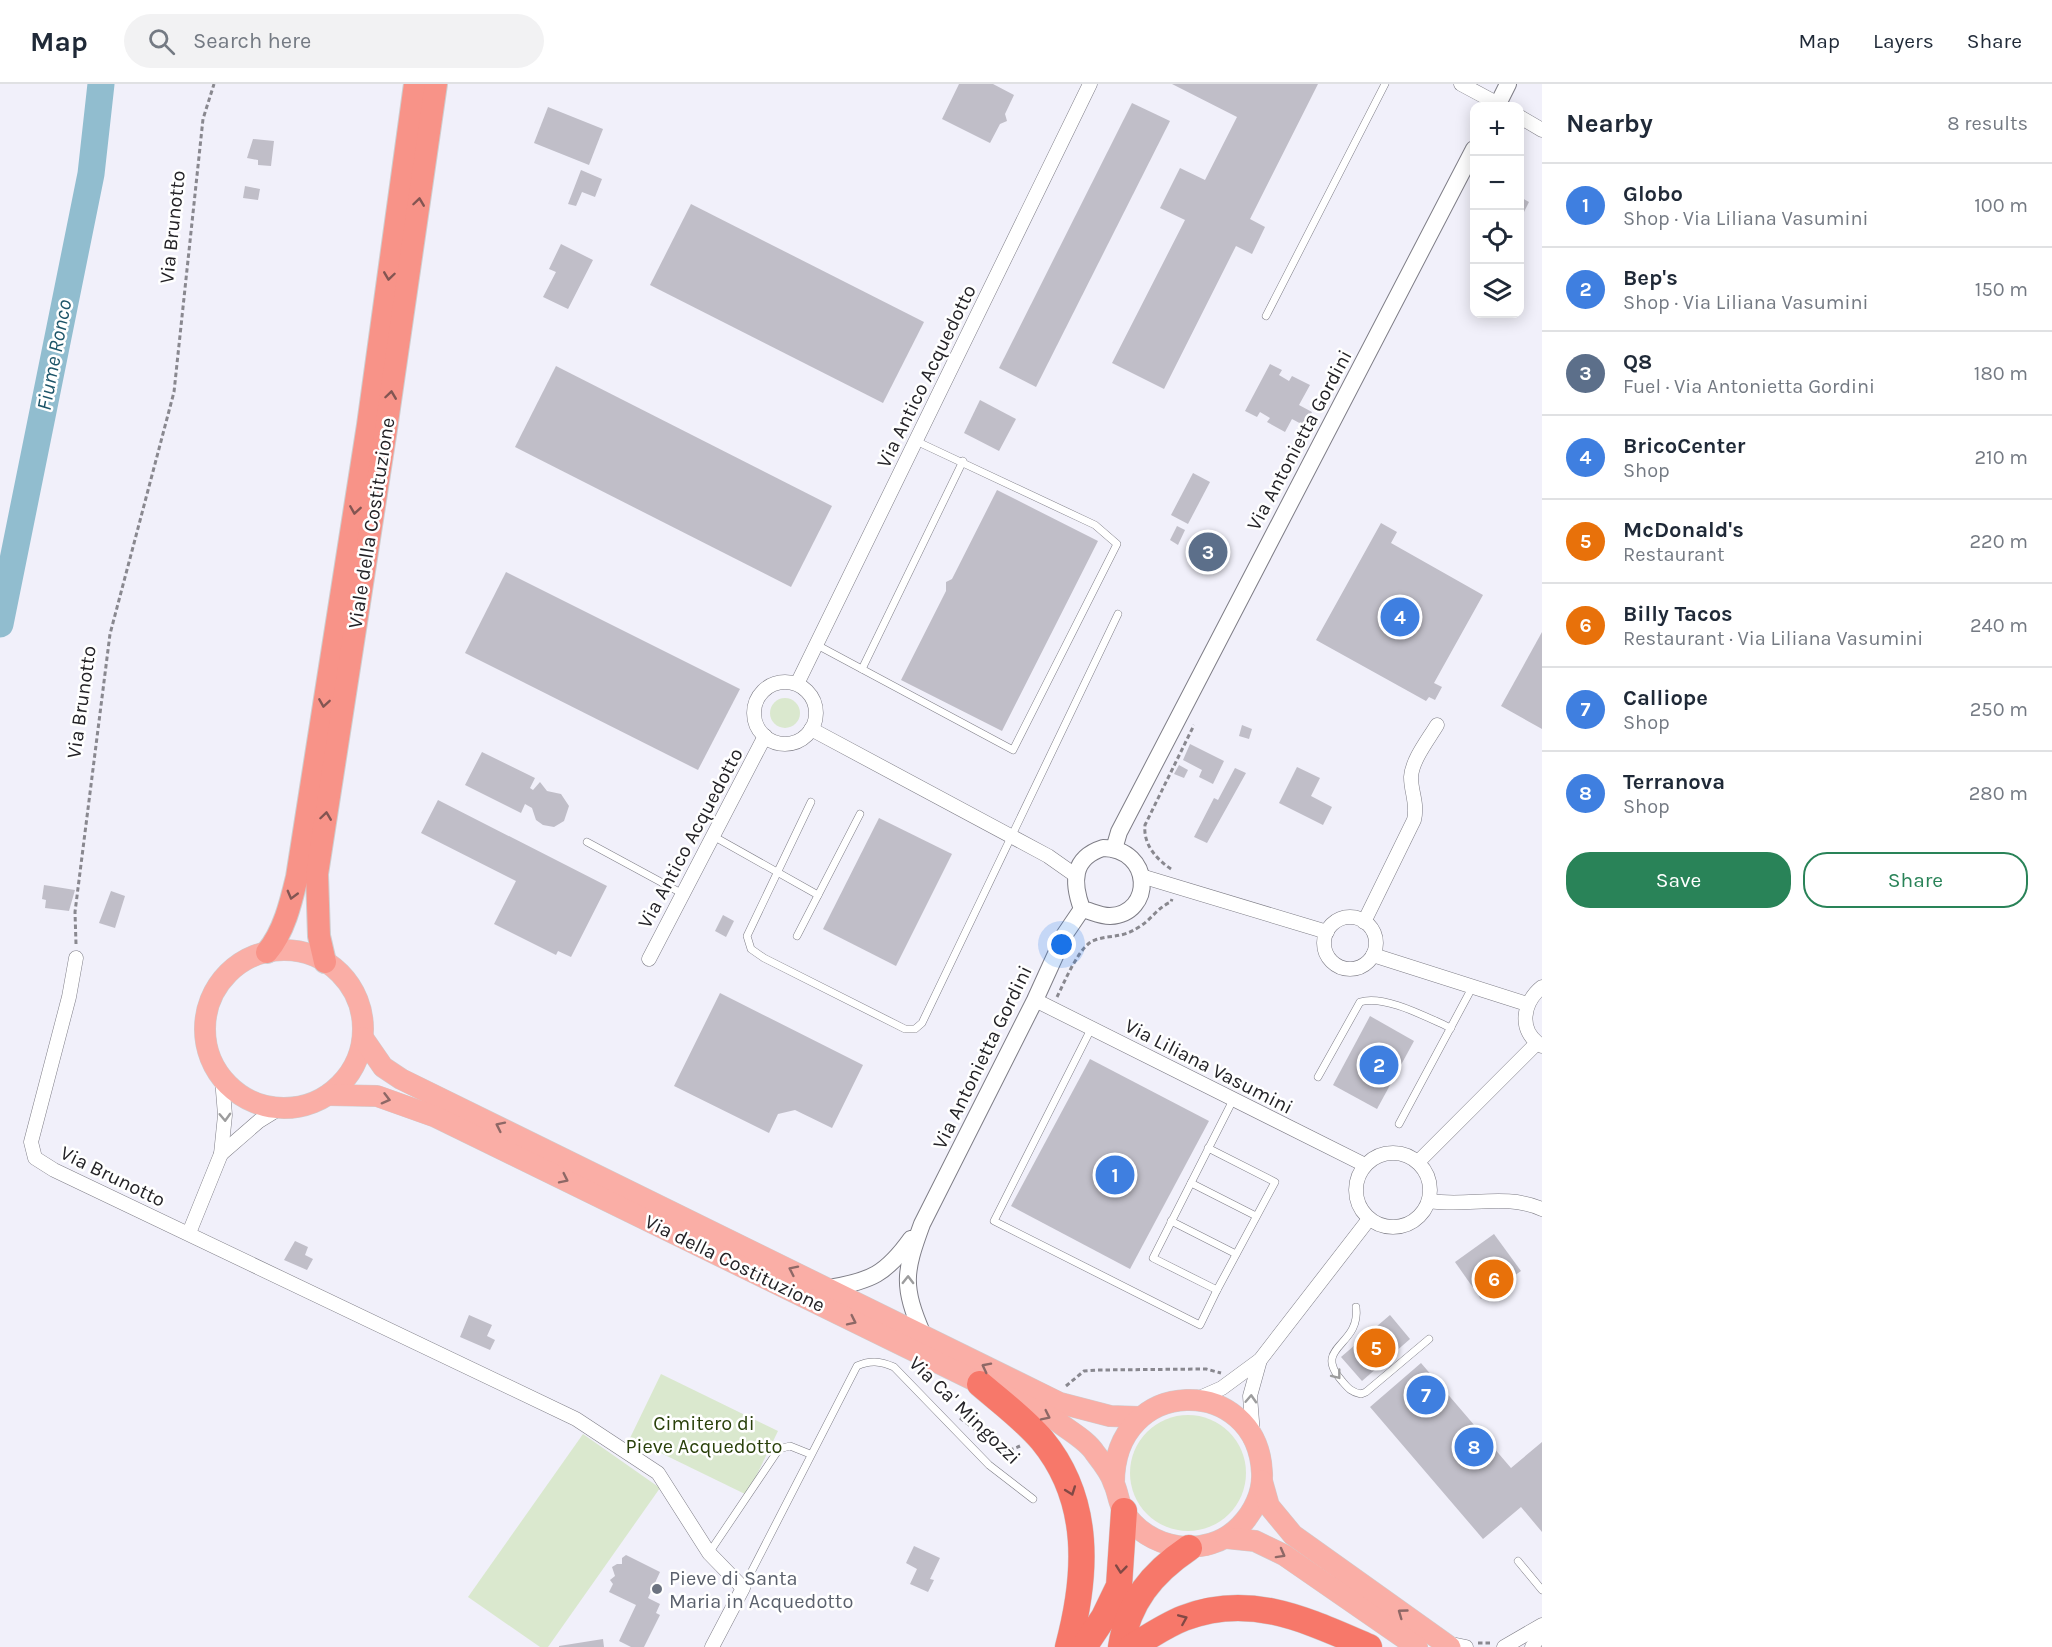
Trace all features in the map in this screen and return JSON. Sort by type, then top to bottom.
[{"type":"highway","name":"Viale della Costituzione","points":[[267,952],[274,944],[282,926],[298,868],[368,425],[415,84]]},
{"type":"highway","name":"Viale della Costituzione","points":[[325,962],[320,936],[318,874],[386,429],[435,84]]},
{"type":"highway","points":[[980,1384],[1042,1441],[1067,1480],[1077,1507],[1083,1543],[1083,1572],[1068,1647]]},
{"type":"highway","points":[[1084,1647],[1104,1617],[1119,1587],[1124,1510]]},
{"type":"highway","points":[[1121,1647],[1124,1628],[1138,1596],[1163,1566],[1189,1548]]},
{"type":"highway","points":[[1131,1647],[1183,1618],[1217,1609],[1252,1607],[1286,1613],[1369,1647]]},
{"type":"main road","points":[[363,1038],[355,1064],[348,1076],[328,1095],[305,1105],[280,1108],[249,1100],[222,1079],[209,1056],[204,1030],[214,991],[231,970],[254,956],[267,952],[297,951],[325,962],[344,978],[357,1000],[363,1038],[382,1067],[401,1079],[1060,1403],[1098,1414],[1140,1417]]},
{"type":"main road","name":"Via della Costituzione","points":[[328,1095],[377,1096],[436,1117],[1056,1421],[1094,1450],[1114,1483]]},
{"type":"main road","points":[[1262,1480],[1251,1514],[1226,1538],[1208,1545],[1189,1548],[1163,1544],[1140,1531],[1124,1510],[1114,1483],[1114,1464],[1127,1431],[1140,1417],[1159,1405],[1181,1400],[1194,1400],[1225,1409],[1242,1422],[1254,1439],[1261,1459],[1262,1480],[1269,1506],[1293,1535],[1456,1644]]},
{"type":"main road","points":[[1226,1538],[1255,1540],[1284,1555],[1417,1647]]},
{"type":"street","name":"Via Antico Acquedotto","points":[[797,684],[1090,84]]},
{"type":"street","points":[[1461,84],[1492,102]]},
{"type":"street","points":[[1501,102],[1508,84]]},
{"type":"street","points":[[1524,119],[1542,130]]},
{"type":"street","name":"Via Antonietta Gordini","points":[[1114,849],[1124,821],[1470,156]]},
{"type":"street","points":[[778,682],[797,684],[813,699],[815,720],[811,729],[804,737],[784,744],[765,736],[755,720],[756,701],[769,686],[778,682]]},
{"type":"street","points":[[1364,922],[1414,820],[1417,808],[1411,778],[1413,767],[1437,725]]},
{"type":"street","points":[[811,729],[1048,856],[1075,875]]},
{"type":"street","name":"Via Antico Acquedotto","points":[[649,958],[765,736]]},
{"type":"street","points":[[1103,848],[1114,849],[1130,856],[1141,876],[1140,893],[1131,907],[1108,916],[1082,909],[1074,886],[1075,875],[1085,857],[1103,848]]},
{"type":"street","points":[[1141,876],[1327,932]]},
{"type":"street","name":"Via Antonietta Gordini","points":[[923,1335],[909,1304],[906,1281],[909,1259],[922,1224],[1035,1000],[1065,934],[1082,909]]},
{"type":"street","points":[[1347,918],[1364,922],[1373,933],[1373,955],[1362,966],[1346,969],[1339,966],[1327,956],[1324,940],[1327,932],[1332,925],[1347,918]]},
{"type":"street","points":[[1373,955],[1527,1004]]},
{"type":"street","name":"Via Brunotto","points":[[76,958],[69,997],[30,1142],[35,1158],[54,1170],[576,1419],[658,1473],[709,1553],[742,1588]]},
{"type":"street","points":[[1418,1162],[1540,1044],[1526,1025],[1527,1004],[1542,987]]},
{"type":"street","name":"Via Liliana Vasumini","points":[[1035,1000],[1365,1165]]},
{"type":"street","points":[[189,1233],[221,1154],[225,1115],[222,1079]]},
{"type":"street","points":[[221,1154],[259,1121],[280,1108]]},
{"type":"street","points":[[1385,1153],[1408,1155],[1418,1162],[1430,1180],[1430,1201],[1424,1212],[1405,1226],[1380,1225],[1369,1219],[1357,1199],[1356,1187],[1365,1165],[1385,1153]]},
{"type":"street","points":[[1430,1201],[1443,1203],[1503,1199],[1526,1202],[1542,1209]]},
{"type":"street","points":[[1194,1400],[1232,1381],[1260,1360],[1369,1219]]},
{"type":"street","name":"Via Antonietta Gordini","points":[[829,1288],[867,1281],[885,1269],[901,1253],[922,1224]]},
{"type":"street","points":[[1254,1439],[1250,1396],[1260,1360]]},
{"type":"street","name":"Via Ca' Mingozzi","points":[[712,1647],[742,1588]]},
{"type":"street","points":[[1505,1646],[1542,1625]]},
{"type":"street","points":[[1532,1647],[1542,1633]]},
{"type":"lane","points":[[1266,316],[1385,84]]},
{"type":"lane","points":[[817,645],[1013,750],[1117,544],[1095,525],[963,461],[916,441]]},
{"type":"lane","points":[[862,669],[963,461]]},
{"type":"lane","points":[[811,802],[747,936],[751,949],[764,958],[905,1029],[915,1029],[922,1023],[1118,614]]},
{"type":"lane","points":[[797,936],[860,814]]},
{"type":"lane","points":[[713,836],[818,895]]},
{"type":"lane","points":[[587,842],[682,894]]},
{"type":"lane","points":[[1399,1124],[1473,986]]},
{"type":"lane","points":[[1318,1077],[1360,1002],[1368,999],[1384,1001],[1451,1028]]},
{"type":"lane","points":[[1091,1029],[994,1221],[1200,1325],[1275,1182],[1209,1148]]},
{"type":"lane","points":[[1217,1290],[1153,1258],[1233,1100]]},
{"type":"lane","points":[[1191,1183],[1256,1216]]},
{"type":"lane","points":[[1171,1221],[1236,1254]]},
{"type":"lane","points":[[1356,1307],[1355,1327],[1334,1352],[1330,1364],[1332,1370],[1352,1392],[1361,1394],[1366,1392],[1430,1339]]},
{"type":"lane","name":"Via Ca' Mingozzi","points":[[742,1588],[856,1366],[867,1361],[881,1362],[894,1367],[989,1465],[1034,1499]]},
{"type":"lane","points":[[709,1553],[779,1449],[790,1446],[810,1454]]},
{"type":"lane","points":[[1518,1561],[1542,1590]]},
{"type":"path","name":"Via Brunotto","points":[[76,958],[75,912],[110,634],[174,392],[203,118],[214,84]]},
{"type":"path","points":[[1050,1008],[1083,948],[1093,940],[1122,937],[1142,926],[1164,905],[1171,902],[1173,870],[1152,852],[1144,837],[1144,825],[1196,721]]},
{"type":"path","points":[[1064,1388],[1084,1371],[1097,1370],[1206,1369],[1221,1373],[1232,1381]]},
{"type":"path","points":[[960,1417],[997,1446],[1008,1450],[1016,1449],[1023,1443]]},
{"type":"path","points":[[1456,1644],[1505,1646]]},
{"type":"green space","points":[[785,698],[796,702],[800,713],[796,724],[785,728],[774,724],[770,713],[774,702]]},
{"type":"green space","name":"Cimitero di Pieve Acquedotto","points":[[661,1374],[778,1431],[747,1495],[630,1438]]},
{"type":"green space","points":[[1188,1415],[1210,1420],[1229,1432],[1241,1451],[1246,1473],[1241,1495],[1229,1514],[1210,1526],[1188,1531],[1166,1526],[1147,1514],[1135,1495],[1130,1473],[1135,1451],[1147,1432],[1166,1420]]},
{"type":"green space","points":[[583,1434],[660,1488],[548,1647],[540,1647],[468,1597]]},
{"type":"building","points":[[959,84],[993,84],[1014,95],[1005,114],[1007,121],[1000,124],[990,143],[942,119]]},
{"type":"building","points":[[1172,84],[1318,84],[1250,219],[1265,227],[1252,254],[1236,246],[1164,389],[1112,363],[1185,220],[1160,208],[1180,168],[1205,180],[1237,117]]},
{"type":"building","points":[[1132,103],[1170,121],[1036,387],[999,368]]},
{"type":"building","points":[[548,107],[603,129],[589,165],[534,143]]},
{"type":"building","points":[[253,139],[274,141],[271,166],[258,165],[258,160],[247,158]]},
{"type":"building","points":[[581,170],[602,179],[595,197],[582,192],[576,206],[568,204]]},
{"type":"building","points":[[245,186],[260,189],[258,200],[243,198]]},
{"type":"building","points":[[1524,199],[1529,202],[1524,212]]},
{"type":"building","points":[[691,204],[924,322],[883,403],[650,285]]},
{"type":"building","points":[[561,244],[593,260],[568,309],[543,297],[556,272],[549,269]]},
{"type":"building","points":[[1270,364],[1282,370],[1279,375],[1289,381],[1292,376],[1310,385],[1299,405],[1312,412],[1305,426],[1292,419],[1285,432],[1267,422],[1270,418],[1260,412],[1257,417],[1245,411]]},
{"type":"building","points":[[556,366],[832,506],[791,587],[515,447]]},
{"type":"building","points":[[980,400],[1016,419],[999,451],[964,433]]},
{"type":"building","points":[[1193,473],[1210,482],[1188,524],[1171,515]]},
{"type":"building","points":[[997,490],[1098,541],[1002,731],[901,680],[946,591],[946,582],[952,579]]},
{"type":"building","points":[[1381,523],[1397,532],[1391,543],[1483,595],[1434,683],[1442,687],[1435,700],[1429,697],[1426,701],[1316,640]]},
{"type":"building","points":[[1177,526],[1185,530],[1178,545],[1170,540]]},
{"type":"building","points":[[506,572],[740,689],[698,770],[465,653]]},
{"type":"building","points":[[1542,632],[1542,729],[1501,706]]},
{"type":"building","points":[[1242,725],[1252,729],[1249,739],[1239,736]]},
{"type":"building","points":[[1190,744],[1224,761],[1213,784],[1199,777],[1202,770],[1183,760]]},
{"type":"building","points":[[482,752],[535,778],[530,788],[533,790],[540,782],[547,791],[561,794],[569,806],[564,821],[554,827],[543,825],[536,820],[532,808],[525,804],[521,813],[465,785]]},
{"type":"building","points":[[1179,765],[1188,770],[1184,778],[1174,774]]},
{"type":"building","points":[[1297,767],[1320,778],[1311,796],[1332,807],[1323,825],[1279,803]]},
{"type":"building","points":[[1235,768],[1246,773],[1207,843],[1194,837],[1214,798],[1218,800]]},
{"type":"building","points":[[438,800],[607,886],[571,957],[558,951],[556,955],[494,924],[516,881],[421,833]]},
{"type":"building","points":[[879,818],[952,854],[896,966],[823,929]]},
{"type":"building","points":[[44,885],[75,890],[69,911],[45,908],[46,900],[42,899]]},
{"type":"building","points":[[111,891],[125,896],[115,928],[99,923]]},
{"type":"building","points":[[723,915],[734,921],[726,937],[715,931]]},
{"type":"building","points":[[720,993],[863,1065],[832,1128],[795,1110],[778,1114],[769,1133],[674,1086]]},
{"type":"building","points":[[1370,1016],[1414,1041],[1377,1109],[1333,1085]]},
{"type":"building","points":[[1090,1059],[1209,1121],[1130,1269],[1011,1206]]},
{"type":"building","points":[[1494,1234],[1521,1271],[1481,1299],[1455,1262]]},
{"type":"building","points":[[295,1241],[308,1247],[305,1255],[313,1259],[307,1270],[284,1260]]},
{"type":"building","points":[[469,1315],[492,1325],[487,1336],[495,1340],[490,1350],[460,1337]]},
{"type":"building","points":[[1390,1315],[1410,1339],[1362,1381],[1341,1357]]},
{"type":"building","points":[[1421,1363],[1511,1468],[1542,1442],[1542,1532],[1521,1507],[1483,1539],[1370,1407]]},
{"type":"building","points":[[914,1546],[940,1558],[930,1579],[934,1580],[928,1592],[910,1584],[917,1569],[906,1563]]},
{"type":"building","points":[[626,1555],[660,1572],[648,1598],[660,1604],[656,1613],[660,1615],[644,1647],[631,1647],[619,1641],[636,1605],[609,1592],[613,1584],[610,1580],[615,1576],[612,1567],[622,1564],[622,1558]]},
{"type":"building","points":[[603,1639],[604,1647],[559,1647],[559,1646]]},
{"type":"waterway","name":"Fiume Ronco","points":[[0,624],[91,174],[101,84]]},
{"type":"place","name":"Q8","points":[[1208,552]]},
{"type":"place","name":"BricoCenter","points":[[1400,617]]},
{"type":"place","name":"Bep's","points":[[1379,1065]]},
{"type":"place","name":"Globo","points":[[1115,1175]]},
{"type":"place","name":"Billy Tacos","points":[[1494,1279]]},
{"type":"place","name":"McDonald's","points":[[1376,1348]]},
{"type":"place","name":"Calliope","points":[[1426,1395]]},
{"type":"place","name":"Terranova","points":[[1474,1447]]},
{"type":"place","name":"Pieve di Santa Maria in Acquedotto","points":[[657,1589]]}]
